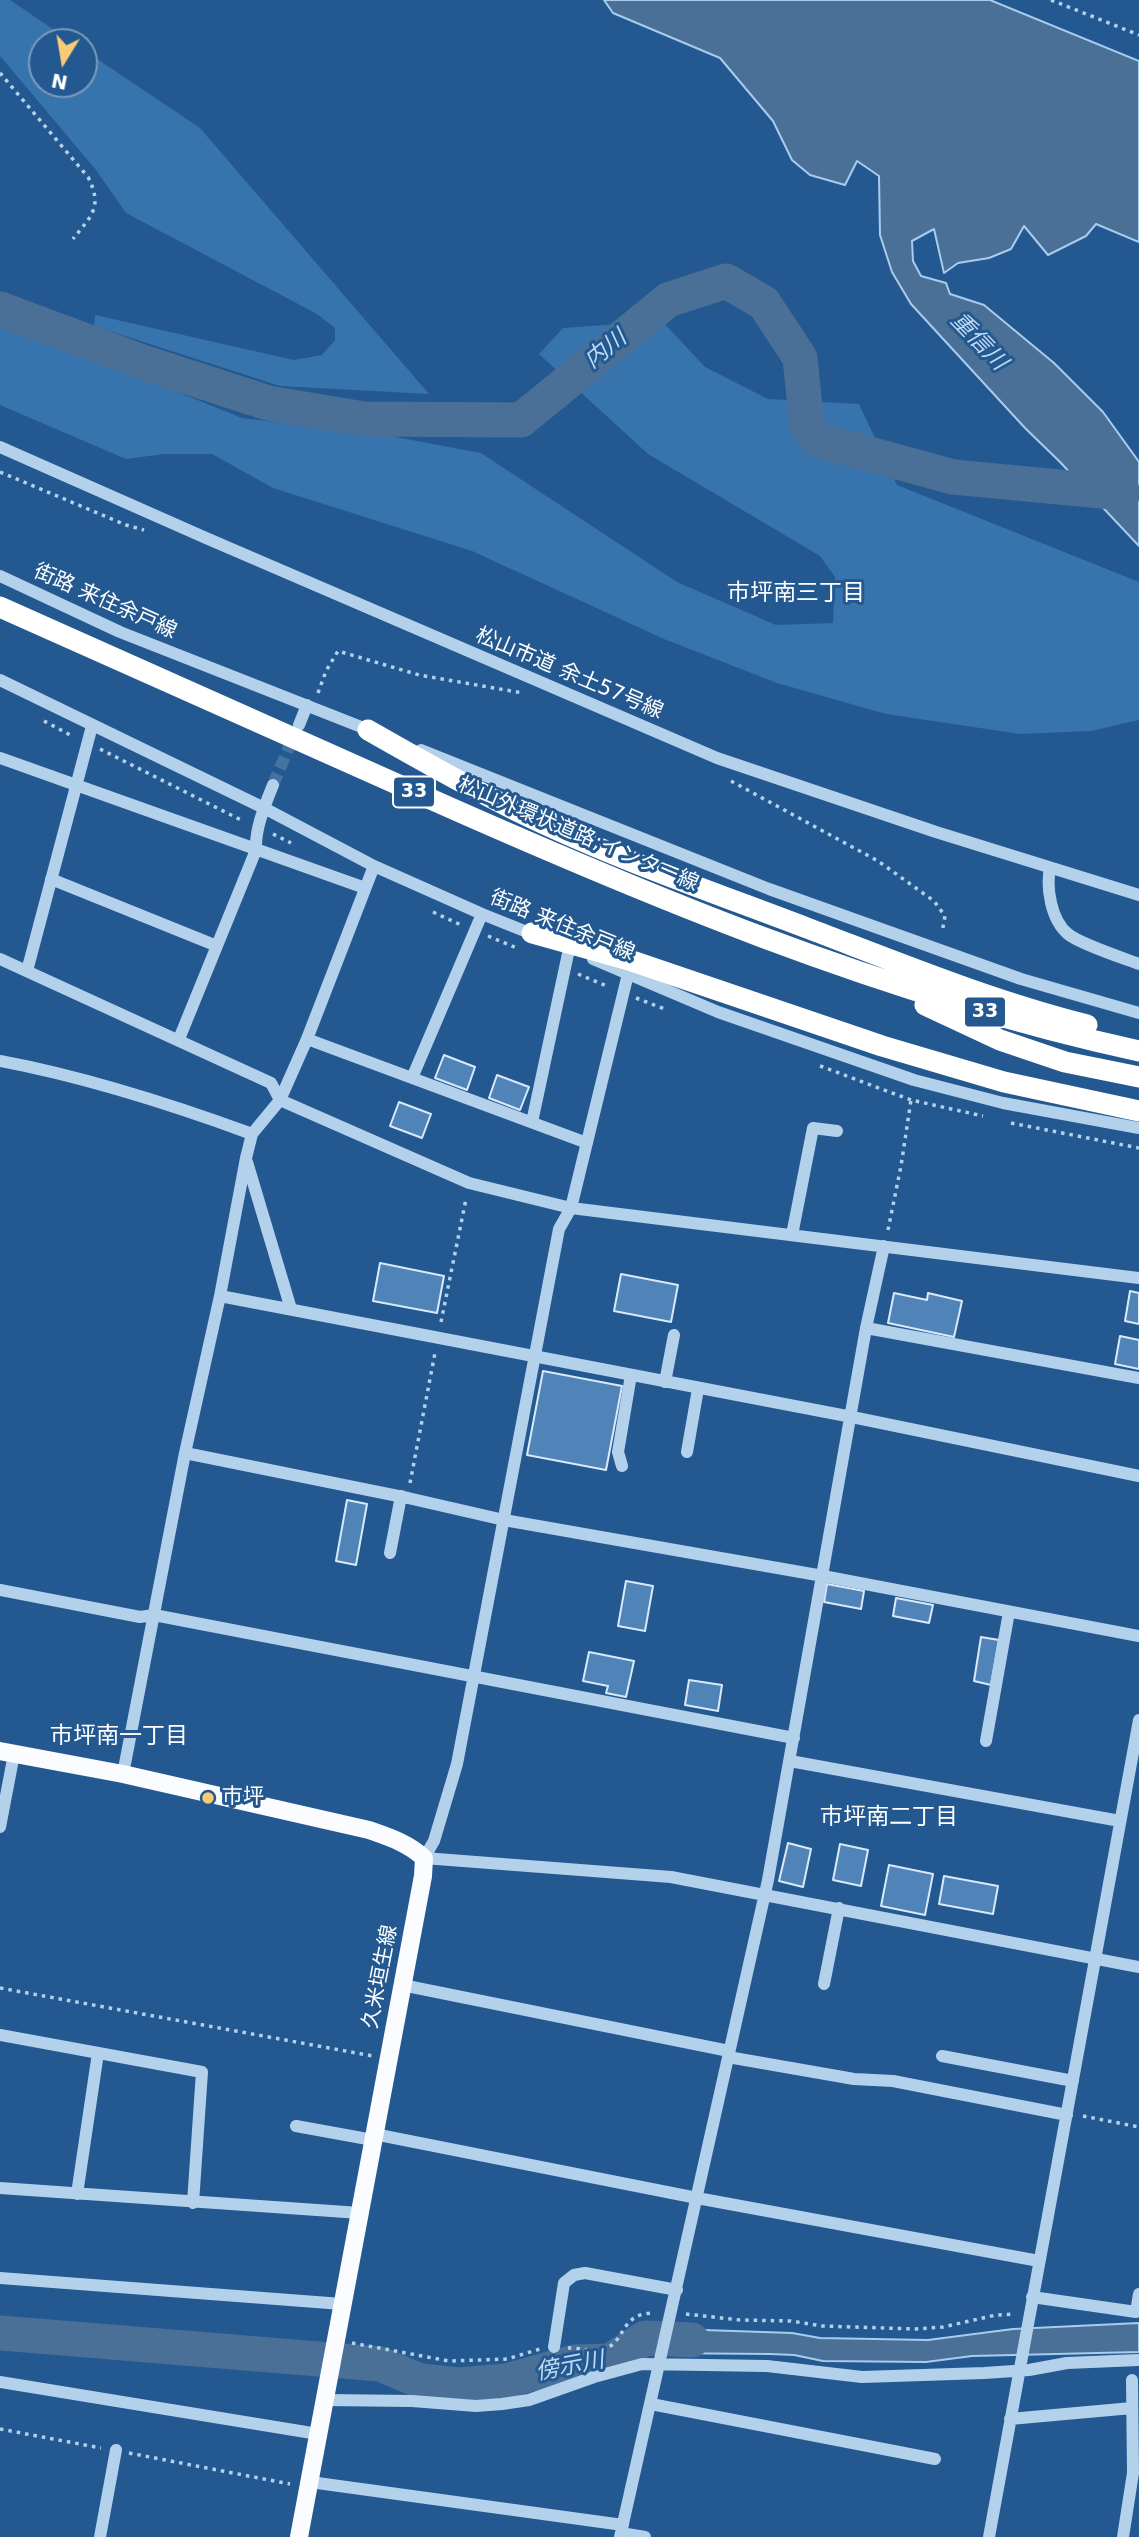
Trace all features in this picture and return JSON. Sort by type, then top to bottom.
[{"type":"highway","name":"松山外環状道路;インター線","points":[[0,607],[587,869],[834,963],[1054,1032],[1139,1051]]},
{"type":"highway","points":[[369,730],[443,773],[520,812],[665,875],[928,974],[1056,1018],[1139,1038]]},
{"type":"highway","points":[[532,933],[632,961],[882,1046],[992,1079],[1139,1111]]},
{"type":"highway","name":"松山外環状道路;インター線","points":[[834,963],[1000,1040],[1065,1062],[1139,1077]]},
{"type":"main road","points":[[7,1752],[124,1774],[369,1830],[398,1840],[424,1858]]},
{"type":"main road","name":"久米垣生線","points":[[299,2537],[423,1876],[424,1858]]},
{"type":"street","name":"松山市道 余土57号線","points":[[0,447],[717,758],[1139,895]]},
{"type":"street","name":"街路 来住余戸線","points":[[0,576],[120,632],[769,889],[1021,979],[1139,1013]]},
{"type":"street","name":"街路 来住余戸線","points":[[0,680],[264,808],[374,866],[718,1012],[914,1080],[1003,1103],[1139,1128]]},
{"type":"street","points":[[299,725],[307,705]]},
{"type":"street","points":[[27,971],[92,726]]},
{"type":"street","points":[[0,758],[365,888]]},
{"type":"street","points":[[179,1039],[256,850],[255,841],[264,808],[274,785]]},
{"type":"street","points":[[124,1774],[185,1453],[252,1134],[280,1100],[307,1039],[374,866]]},
{"type":"street","points":[[1051,868],[1047,882],[1051,907],[1067,934],[1139,964]]},
{"type":"street","points":[[51,879],[217,946]]},
{"type":"street","points":[[412,1078],[482,914]]},
{"type":"street","points":[[532,1122],[569,949]]},
{"type":"street","points":[[0,958],[271,1083],[280,1100],[469,1183],[571,1208],[1139,1278]]},
{"type":"street","points":[[628,974],[571,1208],[559,1229],[457,1763],[434,1841],[424,1858],[671,1877],[1139,1967]]},
{"type":"street","points":[[307,1039],[587,1143]]},
{"type":"street","points":[[0,1061],[46,1070],[127,1092],[252,1134]]},
{"type":"street","points":[[792,1235],[813,1128],[837,1131]]},
{"type":"street","points":[[246,1158],[291,1309]]},
{"type":"street","points":[[622,2532],[768,1880],[866,1328],[884,1246]]},
{"type":"street","points":[[220,1296],[852,1417],[1139,1476]]},
{"type":"street","points":[[866,1328],[1139,1378]]},
{"type":"street","points":[[665,1382],[674,1335]]},
{"type":"street","points":[[622,1466],[618,1452],[631,1375]]},
{"type":"street","points":[[687,1452],[698,1389]]},
{"type":"street","points":[[185,1453],[401,1496],[503,1520],[823,1576],[1139,1636]]},
{"type":"street","points":[[390,1553],[401,1496]]},
{"type":"street","points":[[0,1590],[141,1617],[154,1615],[794,1738]]},
{"type":"street","points":[[986,1741],[1009,1612]]},
{"type":"street","points":[[989,2537],[1139,1720]]},
{"type":"street","points":[[0,1827],[7,1752]]},
{"type":"street","points":[[790,1761],[1120,1822]]},
{"type":"street","points":[[824,1984],[839,1908]]},
{"type":"street","points":[[402,1985],[853,2079],[893,2081],[1067,2114]]},
{"type":"street","points":[[0,2035],[202,2072],[193,2203]]},
{"type":"street","points":[[77,2194],[98,2053]]},
{"type":"street","points":[[942,2056],[1073,2081]]},
{"type":"street","points":[[296,2126],[374,2137],[1039,2260]]},
{"type":"street","points":[[0,2188],[360,2213]]},
{"type":"street","points":[[554,2347],[564,2283],[574,2275],[585,2273],[677,2290]]},
{"type":"street","points":[[0,2278],[342,2304]]},
{"type":"street","points":[[1032,2297],[1136,2312],[1139,2294]]},
{"type":"street","points":[[324,2400],[412,2401],[475,2406],[502,2404],[529,2400],[622,2368],[661,2362],[767,2366],[862,2376],[1139,2360]]},
{"type":"street","points":[[1123,2537],[1136,2461],[1132,2380]]},
{"type":"street","points":[[0,2382],[318,2434]]},
{"type":"street","points":[[651,2404],[935,2459]]},
{"type":"street","points":[[1010,2419],[1132,2408]]},
{"type":"street","points":[[100,2537],[116,2450]]},
{"type":"street","points":[[309,2485],[645,2537]]},
{"type":"path","points":[[1051,0],[1139,34]]},
{"type":"path","points":[[0,72],[88,177],[94,190],[96,204],[92,216],[73,239]]},
{"type":"path","points":[[318,693],[326,671],[338,651],[419,675],[532,694],[540,683]]},
{"type":"path","points":[[717,758],[713,769],[878,861],[934,901],[945,916],[942,937]]},
{"type":"path","points":[[884,1246],[901,1166],[914,1080]]},
{"type":"path","points":[[0,1988],[389,2059]]},
{"type":"path","points":[[1067,2114],[1139,2127]]},
{"type":"path","points":[[335,2344],[449,2361],[507,2359],[554,2347],[600,2350],[608,2347],[634,2318],[647,2313],[671,2317],[790,2321],[822,2326],[916,2329],[943,2327],[996,2315],[1029,2317]]},
{"type":"path","points":[[0,2429],[309,2485]]},
{"type":"shaded area","points":[[0,0],[10,0],[51,28],[28,28],[28,89],[0,56]]},
{"type":"shaded area","points":[[98,59],[200,128],[429,394],[280,386],[94,326],[95,315],[294,360],[322,355],[335,340],[335,328],[317,314],[126,213],[96,170],[35,98],[98,98]]},
{"type":"shaded area","points":[[0,320],[242,418],[385,435],[481,453],[677,582],[776,625],[833,623],[835,577],[820,556],[648,454],[539,354],[563,328],[662,321],[705,367],[768,399],[859,404],[897,485],[1139,582],[1139,720],[1091,731],[1020,734],[886,714],[777,683],[664,639],[472,551],[273,488],[212,454],[164,454],[126,459],[0,405]]},
{"type":"water","name":"重信川","points":[[604,0],[990,0],[1139,61],[1139,242],[1096,224],[1086,236],[1048,255],[1024,226],[1011,249],[989,258],[958,263],[944,273],[934,229],[912,241],[913,261],[921,276],[946,283],[950,294],[984,305],[1054,363],[1103,412],[1139,462],[1139,546],[911,304],[892,272],[880,235],[879,176],[857,161],[845,185],[810,175],[792,160],[773,121],[720,58],[613,13]]},
{"type":"water","points":[[1139,2323],[1139,2352],[972,2356],[926,2362],[823,2361],[794,2355],[770,2354],[650,2353],[645,2328],[792,2333],[820,2338],[928,2340],[1013,2329]]},
{"type":"building","points":[[444,1055],[475,1067],[467,1090],[435,1078]]},
{"type":"building","points":[[497,1075],[529,1087],[520,1110],[489,1098]]},
{"type":"building","points":[[399,1102],[431,1114],[422,1138],[390,1126]]},
{"type":"building","points":[[380,1263],[444,1276],[437,1313],[373,1301]]},
{"type":"building","points":[[621,1274],[678,1285],[671,1322],[614,1311]]},
{"type":"building","points":[[1130,1291],[1139,1293],[1139,1324],[1125,1321]]},
{"type":"building","points":[[894,1293],[927,1300],[928,1293],[962,1301],[954,1337],[888,1323]]},
{"type":"building","points":[[1120,1336],[1139,1340],[1139,1369],[1115,1364]]},
{"type":"building","points":[[543,1371],[622,1386],[606,1470],[527,1455]]},
{"type":"building","points":[[347,1500],[367,1504],[356,1565],[336,1561]]},
{"type":"building","points":[[626,1581],[653,1586],[645,1631],[618,1626]]},
{"type":"building","points":[[827,1584],[864,1591],[861,1609],[824,1602]]},
{"type":"building","points":[[896,1598],[933,1605],[929,1623],[893,1616]]},
{"type":"building","points":[[981,1637],[999,1640],[991,1685],[974,1681]]},
{"type":"building","points":[[589,1652],[634,1661],[626,1697],[606,1693],[608,1686],[583,1681]]},
{"type":"building","points":[[689,1680],[722,1685],[718,1711],[685,1705]]},
{"type":"building","points":[[788,1843],[811,1849],[803,1887],[779,1881]]},
{"type":"building","points":[[840,1844],[868,1850],[861,1886],[833,1880]]},
{"type":"building","points":[[889,1865],[933,1874],[925,1915],[881,1906]]},
{"type":"building","points":[[944,1876],[998,1886],[993,1914],[939,1904]]},
{"type":"waterway","name":"内川","points":[[0,309],[142,362],[268,403],[364,419],[521,420],[668,300],[726,281],[764,303],[800,358],[807,426],[818,440],[953,477],[1123,493]]},
{"type":"waterway","name":"傍示川","points":[[0,2333],[380,2364],[420,2381],[459,2385],[506,2381],[574,2362],[610,2361],[645,2338],[692,2340]]},
{"type":"tunnel","points":[[273,785],[294,735]]},
{"type":"place","name":"市坪","points":[[208,1798]]},
{"type":"district","name":"市坪南三丁目","points":[[796,594]]},
{"type":"district","name":"市坪南一丁目","points":[[119,1737]]},
{"type":"district","name":"市坪南二丁目","points":[[889,1818]]}]
